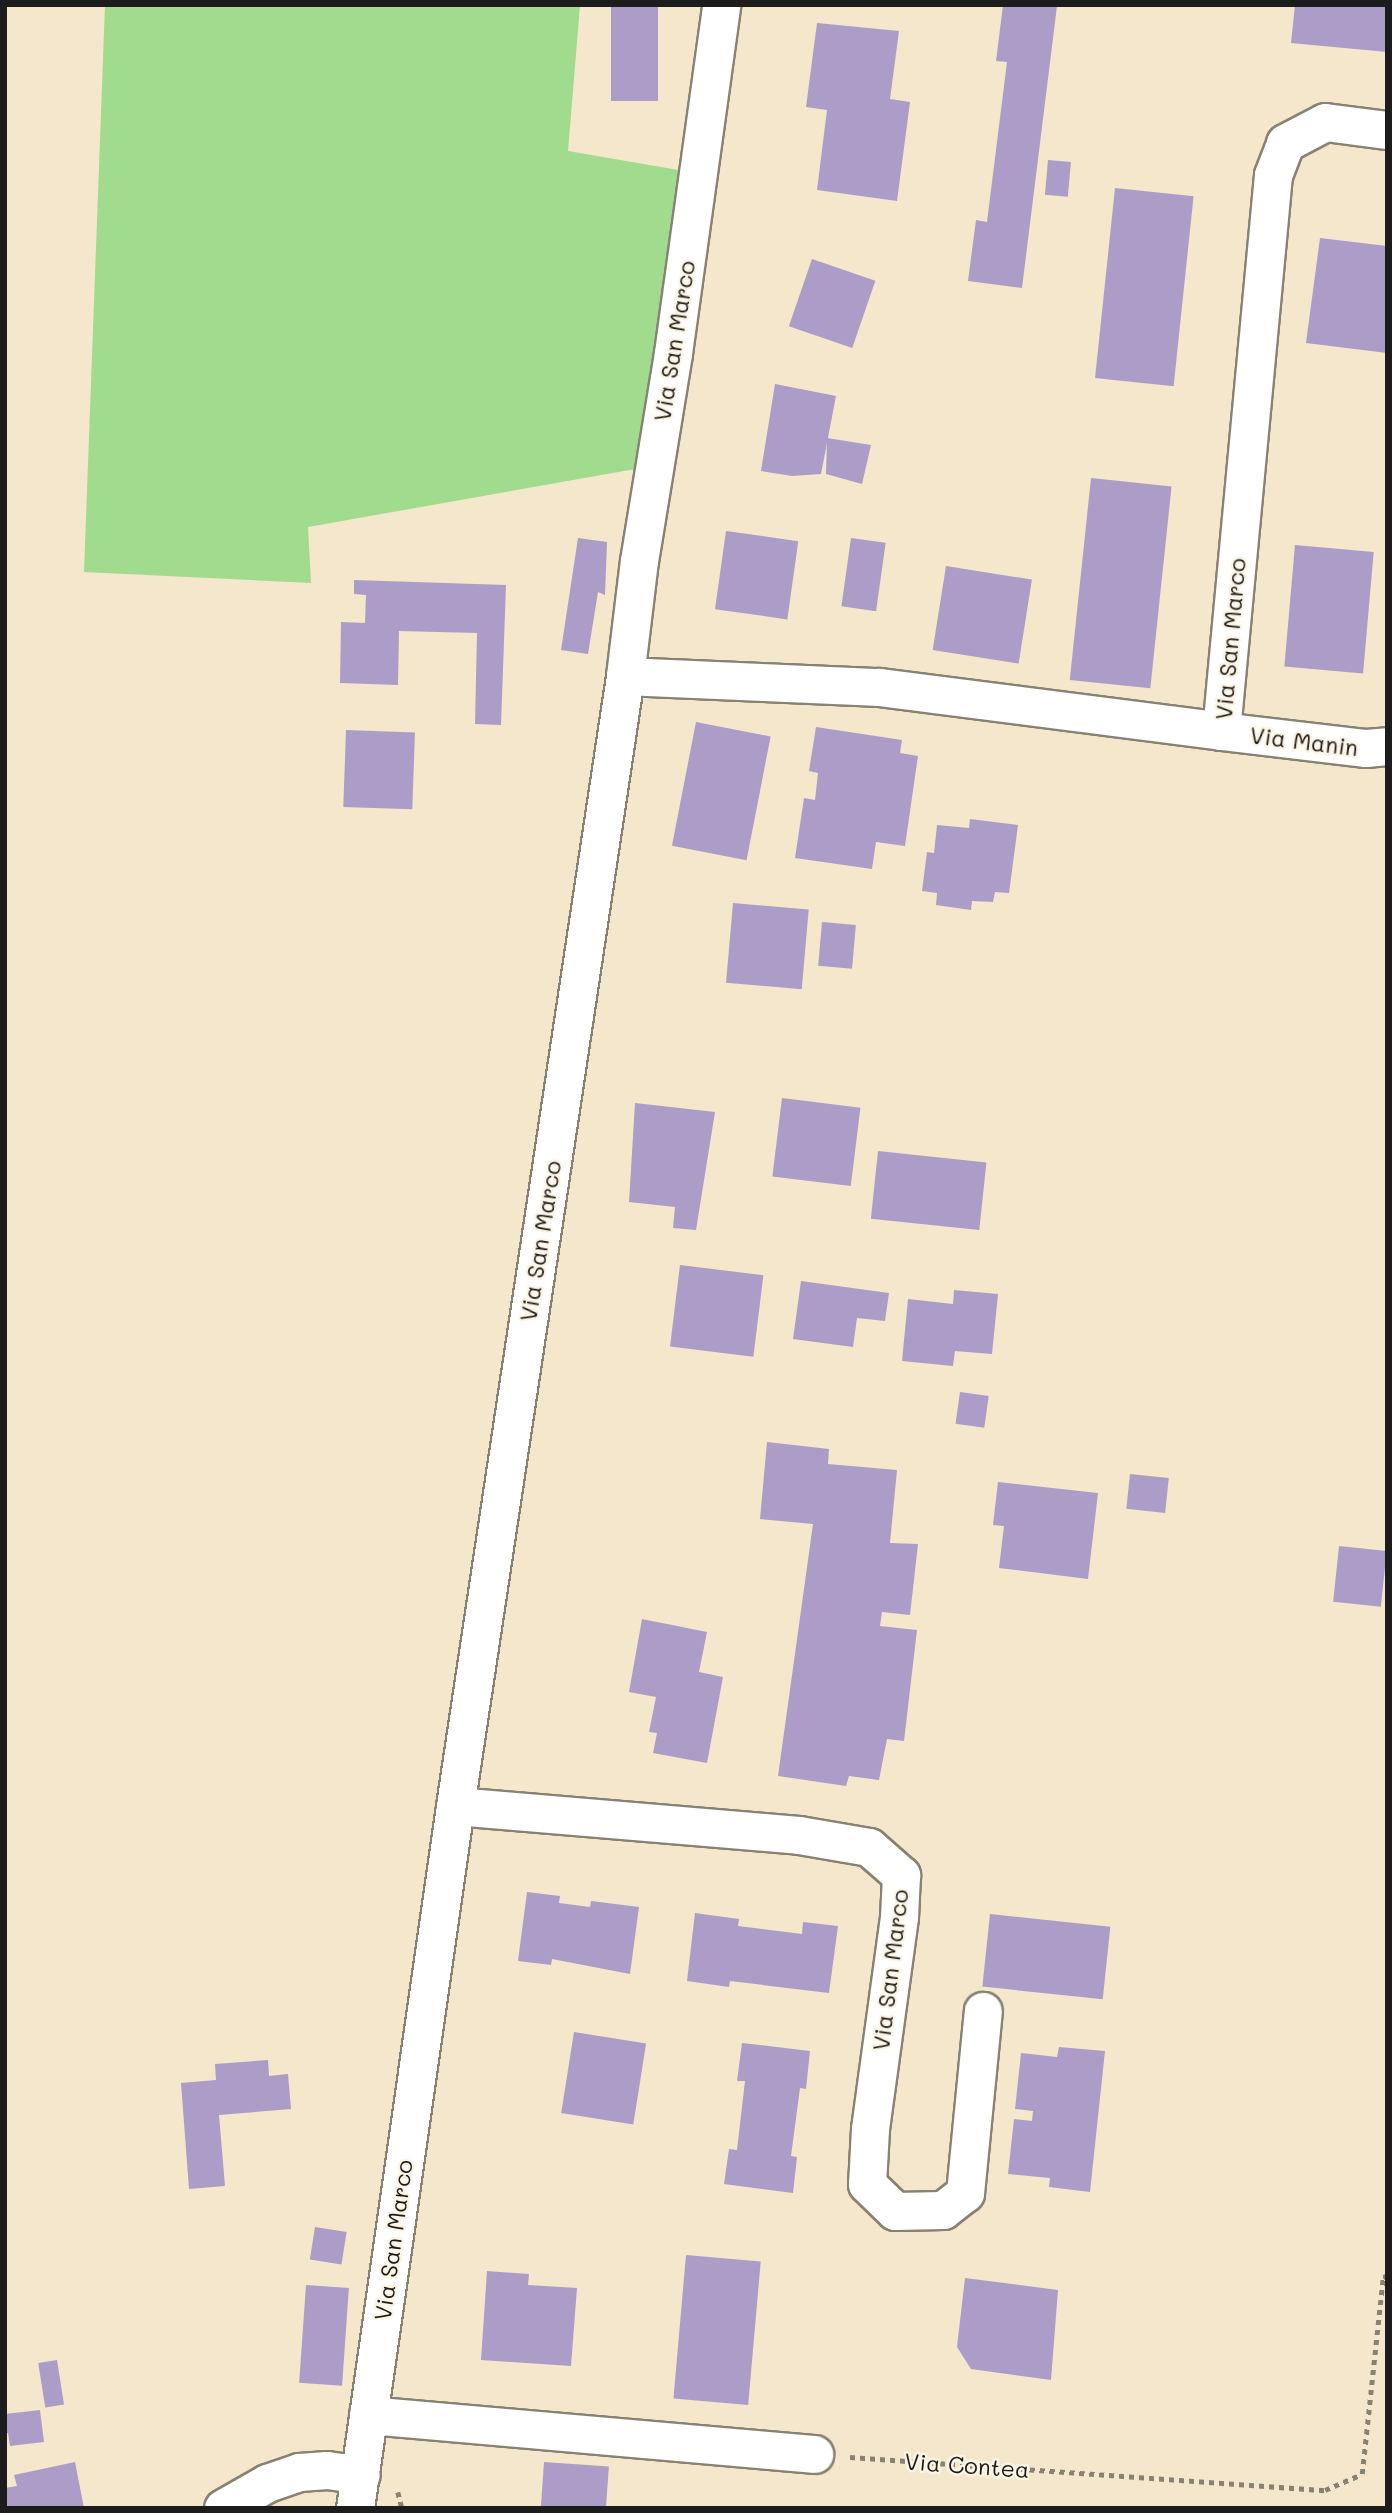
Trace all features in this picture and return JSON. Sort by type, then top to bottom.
[{"type":"street","name":"Via San Marco","points":[[358,2491],[455,1806],[625,676],[721,5]]},
{"type":"street","name":"Via San Marco","points":[[625,676],[878,687],[1222,731],[1273,175],[1285,143],[1325,122],[1387,130]]},
{"type":"street","name":"Via Manin","points":[[1222,731],[1366,748],[1387,746]]},
{"type":"street","name":"Via San Marco","points":[[455,1806],[799,1835],[869,1847],[901,1875],[899,1917],[870,2130],[867,2184],[895,2211],[943,2210],[965,2193],[983,2011]]},
{"type":"street","points":[[368,2415],[814,2454]]},
{"type":"street","points":[[223,2508],[257,2488],[299,2472],[327,2470],[358,2491]]},
{"type":"path","name":"Via Contea","points":[[814,2454],[1325,2490],[1362,2474],[1383,2277],[1387,2276]]},
{"type":"green space","points":[[105,5],[580,5],[568,151],[684,171],[641,468],[308,527],[311,583],[84,572]]},
{"type":"building","points":[[611,5],[658,5],[658,101],[611,101]]},
{"type":"building","points":[[1003,5],[1057,6],[1022,288],[968,281],[976,220],[987,222],[1007,62],[996,61]]},
{"type":"building","points":[[1295,5],[1387,5],[1387,52],[1291,43]]},
{"type":"building","points":[[817,23],[899,31],[890,99],[910,102],[897,201],[817,190],[827,110],[806,107]]},
{"type":"building","points":[[1048,160],[1071,162],[1068,197],[1045,195]]},
{"type":"building","points":[[1115,188],[1194,196],[1174,386],[1095,378]]},
{"type":"building","points":[[1320,238],[1387,246],[1387,353],[1306,343]]},
{"type":"building","points":[[812,259],[875,281],[852,348],[789,326]]},
{"type":"building","points":[[775,384],[836,396],[821,474],[792,476],[761,471]]},
{"type":"building","points":[[827,438],[871,445],[862,484],[826,474]]},
{"type":"building","points":[[1091,478],[1172,486],[1150,688],[1070,680]]},
{"type":"building","points":[[726,531],[798,541],[787,619],[715,609]]},
{"type":"building","points":[[578,538],[607,542],[605,595],[598,592],[588,654],[561,650]]},
{"type":"building","points":[[851,538],[886,543],[876,611],[841,606]]},
{"type":"building","points":[[1295,545],[1374,552],[1363,673],[1284,667]]},
{"type":"building","points":[[946,566],[1032,580],[1019,664],[933,650]]},
{"type":"building","points":[[354,580],[506,585],[501,725],[475,724],[477,633],[399,631],[398,685],[340,683],[341,622],[365,623],[366,595],[354,594]]},
{"type":"building","points":[[696,722],[771,737],[747,860],[672,846]]},
{"type":"building","points":[[816,727],[902,740],[900,753],[918,756],[905,846],[876,842],[872,869],[795,858],[804,798],[815,800],[818,773],[809,771]]},
{"type":"building","points":[[346,730],[415,732],[412,809],[343,807]]},
{"type":"building","points":[[970,819],[1018,825],[1009,893],[995,892],[993,902],[972,901],[971,910],[936,905],[937,893],[922,891],[927,852],[934,853],[937,825],[969,828]]},
{"type":"building","points":[[733,903],[809,910],[802,989],[726,983]]},
{"type":"building","points":[[822,922],[856,925],[852,969],[818,966]]},
{"type":"building","points":[[782,1098],[860,1108],[851,1186],[772,1176]]},
{"type":"building","points":[[635,1103],[715,1112],[696,1230],[673,1228],[675,1207],[629,1202]]},
{"type":"building","points":[[878,1151],[986,1162],[979,1230],[871,1219]]},
{"type":"building","points":[[680,1265],[763,1275],[753,1357],[670,1346]]},
{"type":"building","points":[[801,1281],[889,1293],[885,1321],[857,1318],[853,1347],[793,1339]]},
{"type":"building","points":[[954,1290],[998,1294],[992,1354],[955,1351],[953,1366],[902,1361],[908,1299],[953,1304]]},
{"type":"building","points":[[960,1392],[989,1396],[984,1428],[956,1424]]},
{"type":"building","points":[[767,1442],[829,1449],[828,1464],[897,1470],[890,1543],[918,1544],[910,1615],[882,1612],[880,1626],[917,1630],[904,1741],[887,1739],[879,1780],[849,1776],[846,1786],[778,1776],[813,1524],[760,1519]]},
{"type":"building","points":[[1130,1474],[1169,1478],[1165,1513],[1126,1509]]},
{"type":"building","points":[[998,1482],[1098,1493],[1088,1579],[999,1568],[1004,1526],[993,1525]]},
{"type":"building","points":[[1339,1546],[1387,1551],[1381,1607],[1333,1602]]},
{"type":"building","points":[[642,1619],[707,1632],[699,1672],[723,1677],[707,1763],[653,1753],[657,1733],[649,1732],[656,1697],[629,1692]]},
{"type":"building","points":[[527,1892],[560,1896],[559,1903],[590,1907],[591,1901],[639,1907],[630,1974],[552,1959],[551,1965],[518,1961]]},
{"type":"building","points":[[695,1913],[739,1919],[738,1926],[802,1934],[803,1922],[838,1926],[829,1993],[730,1981],[729,1987],[687,1981]]},
{"type":"building","points":[[990,1914],[1110,1927],[1103,1999],[982,1987]]},
{"type":"building","points":[[574,2032],[646,2043],[633,2124],[561,2113]]},
{"type":"building","points":[[742,2043],[810,2051],[806,2089],[800,2088],[791,2156],[797,2157],[793,2193],[724,2184],[729,2149],[737,2150],[745,2081],[737,2081]]},
{"type":"building","points":[[1059,2047],[1105,2051],[1090,2192],[1049,2187],[1050,2178],[1008,2174],[1014,2119],[1032,2121],[1033,2111],[1015,2109],[1021,2053],[1057,2057]]},
{"type":"building","points":[[268,2060],[269,2076],[288,2074],[291,2109],[219,2115],[225,2186],[189,2189],[181,2083],[216,2080],[215,2064]]},
{"type":"building","points":[[315,2227],[347,2232],[341,2265],[310,2260]]},
{"type":"building","points":[[686,2255],[761,2262],[748,2405],[673,2398]]},
{"type":"building","points":[[487,2271],[529,2274],[528,2285],[577,2288],[571,2366],[481,2360]]},
{"type":"building","points":[[965,2278],[1058,2290],[1051,2380],[971,2369],[957,2347]]},
{"type":"building","points":[[306,2285],[349,2288],[342,2386],[299,2383]]},
{"type":"building","points":[[57,2360],[64,2404],[45,2407],[38,2363]]},
{"type":"building","points":[[40,2410],[44,2442],[10,2446],[8,2433],[5,2433],[5,2414]]},
{"type":"building","points":[[75,2462],[84,2508],[5,2508],[5,2488],[17,2486],[14,2475]]},
{"type":"building","points":[[544,2462],[609,2467],[606,2508],[541,2508]]}]
